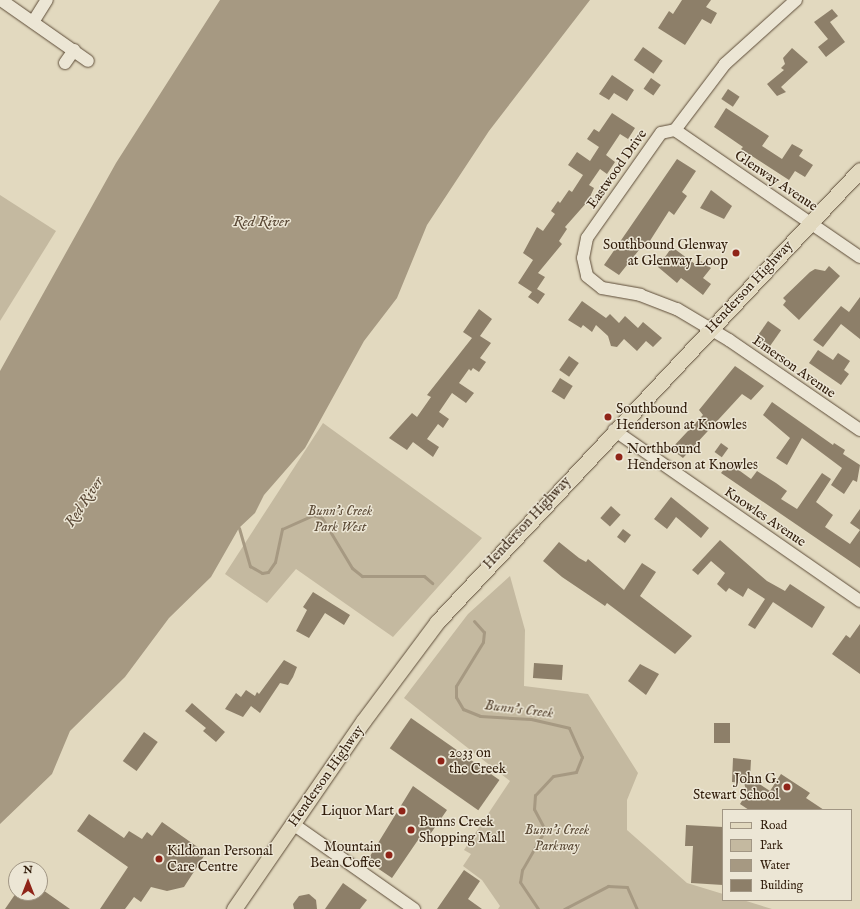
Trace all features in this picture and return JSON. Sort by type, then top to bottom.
[{"type":"main road","name":"Henderson Highway","points":[[234,909],[436,622],[614,430],[860,170]]},
{"type":"street","points":[[2,0],[88,61]]},
{"type":"street","points":[[33,22],[47,0]]},
{"type":"street","name":"Eastwood Drive","points":[[710,329],[677,309],[640,295],[602,288],[587,276],[583,258],[587,238],[661,133],[675,130],[725,64],[796,0]]},
{"type":"street","points":[[65,63],[74,50]]},
{"type":"street","name":"Glenway Avenue","points":[[675,130],[860,257]]},
{"type":"street","name":"Emerson Avenue","points":[[710,329],[860,430]]},
{"type":"street","name":"Knowles Avenue","points":[[614,430],[860,600]]},
{"type":"street","points":[[293,824],[414,909]]},
{"type":"green space","points":[[0,195],[56,231],[0,321]]},
{"type":"green space","name":"Bunn's Creek Park West","points":[[323,423],[482,538],[393,637],[296,569],[267,603],[225,574]]},
{"type":"green space","name":"Bunn's Creek Parkway","points":[[510,576],[525,630],[524,686],[588,694],[638,773],[627,800],[627,830],[687,883],[722,894],[722,901],[746,901],[772,909],[498,909],[500,906],[482,880],[463,866],[471,854],[464,850],[510,781],[404,698],[468,614]]},
{"type":"water","name":"Red River","points":[[220,0],[590,0],[489,131],[427,225],[397,298],[364,341],[305,448],[264,495],[255,513],[239,528],[211,577],[169,618],[125,677],[70,731],[52,774],[0,824],[0,371],[116,163]]},
{"type":"building","points":[[682,0],[711,0],[706,7],[717,13],[711,24],[702,19],[685,45],[658,28],[669,11],[673,14]]},
{"type":"building","points":[[832,9],[838,16],[830,22],[845,42],[826,57],[818,47],[828,39],[814,22]]},
{"type":"building","points":[[643,47],[663,61],[653,74],[634,60]]},
{"type":"building","points":[[792,48],[808,62],[781,87],[786,92],[777,96],[767,84],[784,70],[781,68],[785,64],[783,58]]},
{"type":"building","points":[[612,75],[634,90],[627,101],[614,93],[609,100],[599,94]]},
{"type":"building","points":[[651,78],[661,85],[653,96],[644,89]]},
{"type":"building","points":[[728,89],[740,97],[733,107],[721,99]]},
{"type":"building","points":[[726,108],[769,136],[762,146],[782,159],[792,144],[803,150],[799,156],[813,165],[805,177],[795,171],[789,180],[741,149],[743,147],[714,127]]},
{"type":"building","points":[[612,113],[635,128],[628,139],[620,134],[606,155],[615,162],[607,174],[600,169],[589,185],[594,188],[588,201],[565,227],[567,229],[559,241],[562,244],[538,273],[545,277],[537,289],[545,294],[538,304],[528,297],[532,292],[518,283],[533,260],[523,253],[537,227],[543,231],[555,214],[551,211],[558,201],[560,203],[569,190],[572,192],[583,175],[568,165],[577,152],[590,161],[599,147],[587,139],[594,129],[599,132]]},
{"type":"building","points":[[677,159],[696,171],[682,192],[687,196],[674,215],[669,211],[646,247],[643,245],[619,275],[604,265]]},
{"type":"building","points":[[711,190],[732,206],[724,219],[700,208]]},
{"type":"building","points":[[672,247],[695,264],[698,259],[711,268],[703,278],[711,284],[703,295],[681,278],[677,283],[658,267]]},
{"type":"building","points":[[829,266],[840,276],[799,320],[783,305],[786,301],[783,298],[810,272],[815,269],[825,271]]},
{"type":"building","points":[[860,297],[860,339],[841,324],[823,347],[813,340],[841,306],[849,312]]},
{"type":"building","points":[[582,301],[606,318],[610,314],[619,323],[625,316],[638,328],[643,322],[662,338],[653,347],[646,341],[637,351],[624,339],[617,347],[611,346],[608,336],[596,325],[592,332],[583,325],[581,328],[568,320]]},
{"type":"building","points":[[479,309],[492,319],[480,336],[491,343],[480,358],[486,362],[479,372],[473,368],[471,371],[469,369],[459,383],[474,393],[466,403],[452,393],[439,412],[449,419],[443,428],[438,424],[427,439],[439,447],[433,457],[413,442],[407,450],[389,438],[412,413],[417,417],[431,397],[427,395],[472,338],[463,332]]},
{"type":"building","points":[[768,321],[781,330],[768,349],[755,340]]},
{"type":"building","points":[[818,350],[833,360],[838,353],[850,361],[844,370],[849,374],[841,385],[809,363]]},
{"type":"building","points":[[569,356],[579,363],[569,377],[559,370]]},
{"type":"building","points":[[735,366],[764,386],[751,400],[742,394],[683,458],[671,449],[703,415],[699,410]]},
{"type":"building","points":[[560,378],[573,386],[564,400],[552,392]]},
{"type":"building","points":[[772,402],[833,445],[834,443],[845,450],[843,454],[860,465],[857,482],[853,480],[844,494],[831,485],[842,468],[802,438],[787,465],[776,458],[790,438],[763,415]]},
{"type":"building","points":[[721,443],[728,448],[722,457],[715,452]]},
{"type":"building","points":[[729,463],[751,479],[757,471],[776,483],[787,491],[781,499],[797,509],[822,473],[831,479],[816,502],[833,515],[825,527],[850,544],[860,530],[860,568],[721,473]]},
{"type":"building","points":[[671,497],[709,528],[701,538],[676,517],[667,529],[654,519]]},
{"type":"building","points":[[611,506],[621,515],[610,527],[600,518]]},
{"type":"building","points":[[860,509],[860,530],[850,523]]},
{"type":"building","points":[[623,529],[631,535],[625,543],[617,537]]},
{"type":"building","points":[[720,540],[767,581],[785,591],[790,584],[825,607],[812,628],[773,602],[755,629],[748,625],[765,599],[748,588],[743,597],[729,588],[726,592],[717,584],[725,573],[711,561],[698,575],[692,570]]},
{"type":"building","points":[[559,542],[579,558],[586,562],[588,559],[624,590],[642,563],[656,572],[640,596],[692,636],[675,654],[607,603],[605,606],[562,577],[543,561]]},
{"type":"building","points":[[313,592],[350,615],[344,625],[325,613],[309,638],[296,631],[307,610],[303,607]]},
{"type":"building","points":[[860,624],[860,674],[832,654],[846,635],[850,638]]},
{"type":"building","points":[[284,660],[297,667],[293,677],[288,685],[280,683],[260,713],[251,706],[243,717],[225,709],[236,693],[241,697],[246,690],[255,696],[257,692],[259,694]]},
{"type":"building","points":[[534,663],[563,665],[562,680],[533,678]]},
{"type":"building","points":[[640,664],[659,674],[646,695],[628,681]]},
{"type":"building","points":[[192,703],[225,732],[216,742],[203,731],[206,728],[185,711]]},
{"type":"building","name":"2033 on the Creek","points":[[411,718],[499,780],[478,810],[390,748]]},
{"type":"building","points":[[714,723],[730,723],[730,743],[714,743]]},
{"type":"building","points":[[144,732],[158,742],[137,771],[123,761]]},
{"type":"building","name":"John G. Stewart School","points":[[733,758],[751,760],[750,778],[770,791],[781,774],[810,793],[806,798],[822,809],[748,809],[740,804],[747,793],[744,783],[732,782]]},
{"type":"building","name":"Bunns Creek Shopping Mall","points":[[413,786],[447,810],[424,843],[418,840],[392,878],[367,861]]},
{"type":"building","name":"Kildonan Personal Care Centre","points":[[89,814],[124,838],[129,831],[142,839],[147,832],[152,836],[162,822],[206,853],[184,887],[167,891],[151,887],[141,902],[134,897],[125,909],[100,909],[128,867],[77,831]]},
{"type":"building","points":[[686,825],[722,827],[722,885],[691,883],[693,846],[685,846]]},
{"type":"building","points":[[464,870],[480,881],[468,899],[482,909],[437,909]]},
{"type":"building","points":[[343,883],[367,900],[360,909],[325,909]]},
{"type":"building","points":[[48,894],[70,909],[5,909],[10,901],[48,901]]},
{"type":"building","points":[[309,894],[316,900],[317,909],[294,909],[293,904],[299,896]]},
{"type":"waterway","name":"Bunn's Creek","points":[[239,528],[250,566],[262,573],[268,572],[275,562],[282,529],[313,515],[322,518],[352,568],[362,576],[424,576],[432,583]]},
{"type":"waterway","name":"Bunn's Creek","points":[[474,621],[484,632],[483,642],[456,686],[456,697],[463,709],[480,716],[531,719],[569,728],[582,757],[576,772],[553,776],[535,795],[534,809],[545,830],[522,870],[520,882],[538,909]]},
{"type":"waterway","name":"Bunn's Creek","points":[[564,909],[608,886],[627,887],[637,909]]},
{"type":"place","name":"Southbound Glenway at Glenway Loop","points":[[736,253]]},
{"type":"place","name":"Southbound Henderson at Knowles","points":[[608,417]]},
{"type":"place","name":"Northbound Henderson at Knowles","points":[[619,457]]},
{"type":"place","name":"2033 on the Creek","points":[[441,761]]},
{"type":"place","name":"John G. Stewart School","points":[[787,787]]},
{"type":"place","name":"Liquor Mart","points":[[402,811]]},
{"type":"place","name":"Bunns Creek Shopping Mall","points":[[411,830]]},
{"type":"place","name":"Mountain Bean Coffee","points":[[389,855]]},
{"type":"place","name":"Kildonan Personal Care Centre","points":[[159,859]]}]
